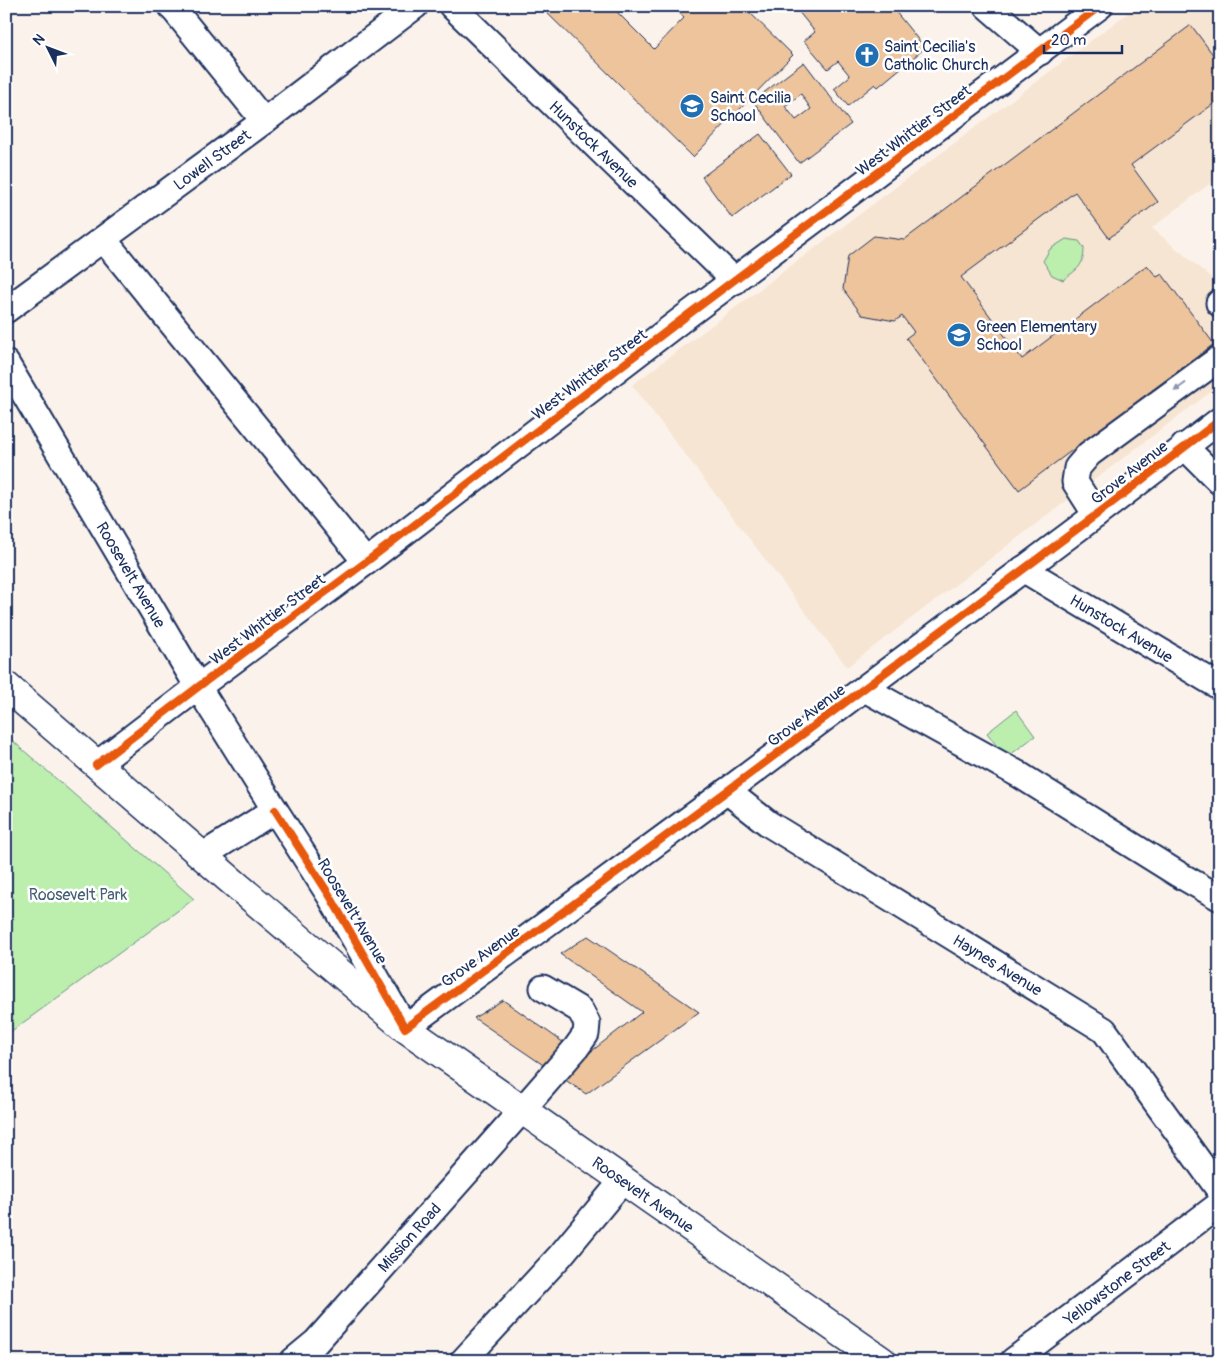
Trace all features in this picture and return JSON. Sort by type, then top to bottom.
[{"type":"main road","name":"Roosevelt Avenue","points":[[6,686],[202,856],[405,1028],[882,1361]]},
{"type":"street","points":[[172,6],[264,121]]},
{"type":"street","name":"Lowell Street","points":[[6,310],[104,240],[415,6]]},
{"type":"street","name":"Hunstock Avenue","points":[[452,6],[735,281]]},
{"type":"street","points":[[987,6],[1040,52]]},
{"type":"street","name":"West Whittier Street","points":[[96,765],[366,562],[689,314],[1100,6]]},
{"type":"street","points":[[104,240],[366,562]]},
{"type":"street","points":[[1096,515],[1075,482],[1077,468],[1089,454],[1220,358]]},
{"type":"street","name":"Roosevelt Avenue","points":[[6,364],[198,687],[330,896],[405,1028]]},
{"type":"street","name":"Grove Avenue","points":[[405,1028],[864,689],[1220,420]]},
{"type":"street","points":[[1184,446],[1220,482]]},
{"type":"street","name":"Hunstock Avenue","points":[[1023,569],[1220,687]]},
{"type":"street","points":[[864,689],[1018,774],[1178,874],[1220,898]]},
{"type":"street","name":"Haynes Avenue","points":[[727,791],[769,824],[1104,1030],[1220,1191]]},
{"type":"street","points":[[202,856],[275,810]]},
{"type":"street","name":"Mission Road","points":[[293,1361],[316,1342],[522,1110],[586,1034],[587,1023],[580,1010],[543,988]]},
{"type":"street","points":[[463,1361],[560,1256],[623,1180]]},
{"type":"street","name":"Yellowstone Street","points":[[1012,1361],[1220,1204]]},
{"type":"shaded area","name":"Green Elementary School","points":[[1137,6],[1220,6],[1220,176],[1152,228],[1220,285],[1220,385],[847,667],[632,385]]},
{"type":"green space","points":[[1066,239],[1079,241],[1084,248],[1084,254],[1079,267],[1063,280],[1052,275],[1043,261],[1050,249]]},
{"type":"green space","points":[[1016,710],[1035,736],[1006,758],[987,733]]},
{"type":"green space","name":"Roosevelt Park","points":[[6,735],[194,899],[6,1035]]},
{"type":"building","name":"Saint Cecilia School","points":[[540,6],[611,6],[654,49],[684,18],[673,6],[743,6],[793,55],[693,157]]},
{"type":"building","name":"Saint Cecilia's Catholic Church","points":[[794,6],[891,6],[925,48],[878,87],[875,84],[848,106],[834,89],[850,76],[838,61],[828,69],[804,41],[815,32]]},
{"type":"building","points":[[1191,25],[1220,64],[1220,99],[1131,165],[1158,202],[1109,238],[1075,192],[961,277],[1022,359],[1147,265],[1157,277],[1162,274],[1214,344],[1019,490],[906,338],[914,332],[902,316],[895,321],[862,315],[843,289],[848,256],[874,236],[904,240]]},
{"type":"building","points":[[804,62],[851,124],[799,163],[753,101]],"holes":[[[801,94],[811,109],[796,120],[785,106]]]},
{"type":"building","points":[[760,134],[791,174],[732,218],[702,177]]},
{"type":"building","points":[[588,936],[699,1012],[586,1094],[474,1018],[503,1000],[584,1057],[642,1012],[560,954]]},
{"type":"cycle path","points":[[96,765],[366,562],[689,314],[1100,6]]},
{"type":"cycle path","points":[[275,810],[330,896],[405,1028],[727,791],[1220,420]]},
{"type":"place","name":"Saint Cecilia's Catholic Church","points":[[867,55]]},
{"type":"place","name":"Saint Cecilia School","points":[[692,106]]},
{"type":"place","name":"Green Elementary School","points":[[959,335]]}]
